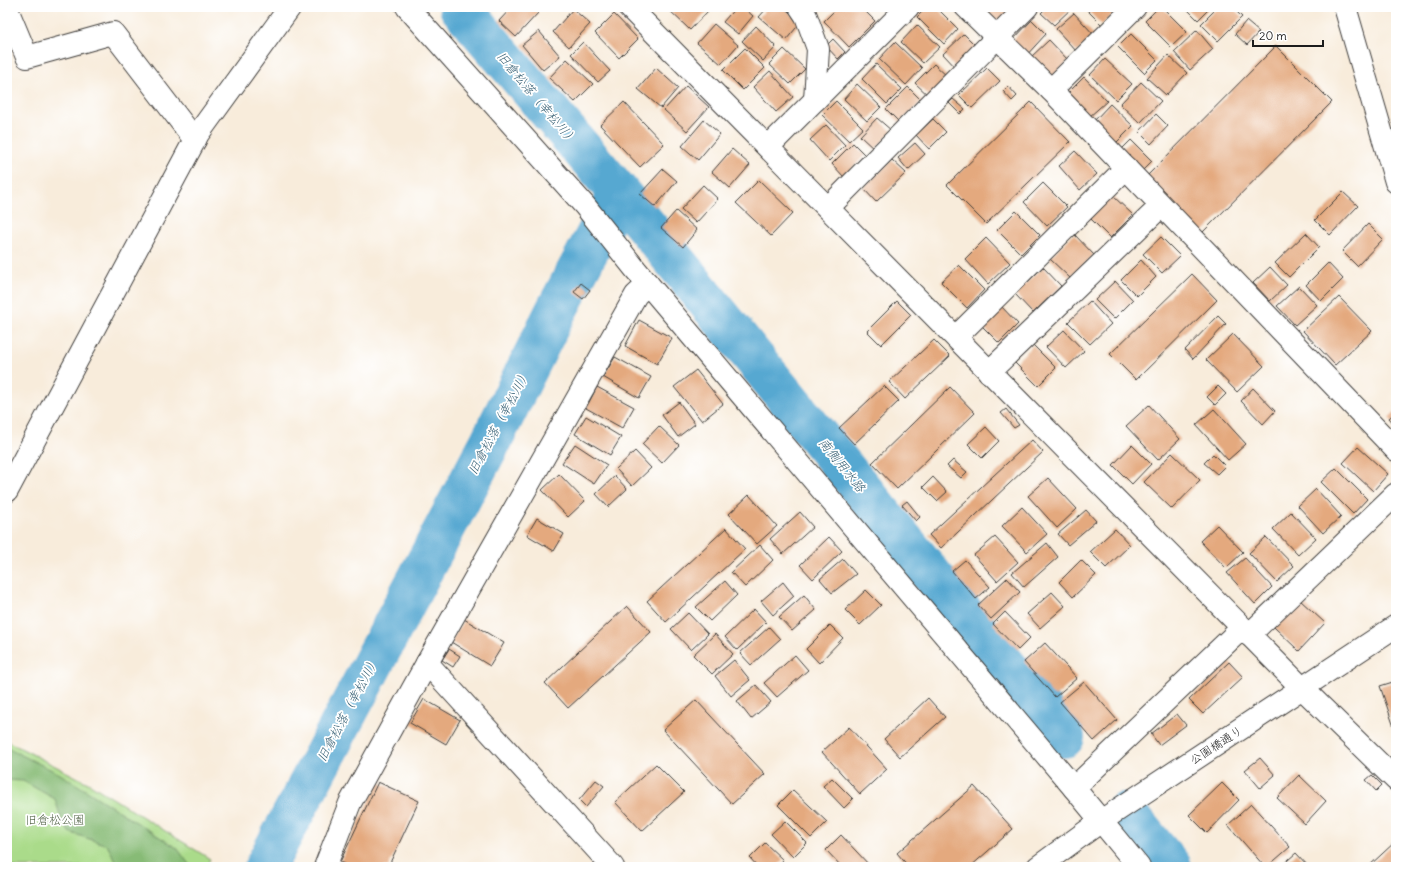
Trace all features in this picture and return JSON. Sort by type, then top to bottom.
[{"type":"main road","points":[[7,491],[195,140],[290,7]]},
{"type":"main road","points":[[407,7],[584,206],[642,277],[1139,867]]},
{"type":"main road","points":[[629,7],[1302,688],[1396,780]]},
{"type":"main road","points":[[800,7],[806,16],[818,50],[815,100]]},
{"type":"main road","points":[[768,147],[908,7]]},
{"type":"main road","points":[[966,7],[1051,90],[1396,450]]},
{"type":"main road","points":[[828,208],[998,38],[1027,7]]},
{"type":"main road","points":[[1051,90],[1135,7]]},
{"type":"main road","points":[[1345,7],[1396,182]]},
{"type":"main road","points":[[7,9],[27,56],[113,33],[195,140]]},
{"type":"main road","points":[[956,337],[1126,168]]},
{"type":"main road","points":[[989,372],[1161,206]]},
{"type":"main road","points":[[325,867],[350,804],[428,662],[636,295],[642,277]]},
{"type":"main road","points":[[1074,788],[1396,494]]},
{"type":"main road","name":"公園橋通り","points":[[1038,867],[1101,821],[1396,626]]},
{"type":"main road","points":[[428,662],[613,867]]},
{"type":"green space","name":"旧倉松公園","points":[[7,741],[90,784],[210,859],[206,867],[7,867]]},
{"type":"green space","points":[[7,748],[60,774],[177,848],[191,867],[119,867],[107,845],[69,832],[61,818],[55,799],[23,781],[7,780]]},
{"type":"building","points":[[512,7],[532,7],[538,13],[516,37],[499,21]]},
{"type":"building","points":[[666,7],[704,7],[708,11],[690,30]]},
{"type":"building","points":[[736,7],[743,7],[753,16],[738,34],[723,22]]},
{"type":"building","points":[[768,7],[783,7],[801,22],[786,40],[759,17]]},
{"type":"building","points":[[838,7],[861,7],[875,21],[849,47],[824,21]]},
{"type":"building","points":[[927,7],[936,7],[958,29],[944,44],[917,17]]},
{"type":"building","points":[[989,7],[1018,7],[998,26],[984,12]]},
{"type":"building","points":[[1047,7],[1073,7],[1054,25],[1041,13]]},
{"type":"building","points":[[1084,7],[1120,7],[1102,25]]},
{"type":"building","points":[[1159,7],[1162,7],[1187,32],[1171,47],[1145,21]]},
{"type":"building","points":[[1185,7],[1211,7],[1198,20]]},
{"type":"building","points":[[1218,7],[1232,7],[1242,17],[1218,41],[1201,24]]},
{"type":"building","points":[[573,9],[590,24],[569,47],[553,32]]},
{"type":"building","points":[[1074,13],[1095,36],[1077,52],[1056,29]]},
{"type":"building","points":[[614,14],[638,39],[619,58],[595,33]]},
{"type":"building","points":[[1032,20],[1046,34],[1024,58],[1009,44]]},
{"type":"building","points":[[1246,21],[1259,32],[1247,45],[1235,34]]},
{"type":"building","points":[[714,24],[738,45],[721,64],[697,43]]},
{"type":"building","points":[[917,25],[940,47],[923,63],[901,42]]},
{"type":"building","points":[[756,26],[776,47],[763,61],[742,41]]},
{"type":"building","points":[[1197,30],[1213,49],[1190,70],[1174,52]]},
{"type":"building","points":[[539,31],[560,56],[543,70],[522,45]]},
{"type":"building","points":[[964,34],[979,49],[958,70],[943,54]]},
{"type":"building","points":[[1131,34],[1157,60],[1144,73],[1118,47]]},
{"type":"building","points":[[833,39],[845,52],[838,59],[826,46]]},
{"type":"building","points":[[1049,40],[1069,61],[1050,79],[1030,58]]},
{"type":"building","points":[[583,42],[610,71],[598,82],[571,54]]},
{"type":"building","points":[[895,42],[922,68],[906,85],[879,59]]},
{"type":"building","points":[[1276,46],[1332,102],[1199,236],[1143,180]]},
{"type":"building","points":[[745,48],[765,68],[743,90],[723,70]]},
{"type":"building","points":[[784,49],[805,69],[790,84],[769,64]]},
{"type":"building","points":[[1168,55],[1187,73],[1166,95],[1147,78]]},
{"type":"building","points":[[567,59],[593,84],[575,102],[549,78]]},
{"type":"building","points":[[1105,59],[1132,84],[1116,100],[1090,75]]},
{"type":"building","points":[[876,64],[902,89],[887,104],[862,79]]},
{"type":"building","points":[[934,64],[949,78],[930,97],[915,83]]},
{"type":"building","points":[[656,68],[678,88],[661,108],[638,89]]},
{"type":"building","points":[[987,68],[1000,81],[972,108],[959,95]]},
{"type":"building","points":[[770,71],[793,97],[776,112],[753,87]]},
{"type":"building","points":[[1084,77],[1107,101],[1089,117],[1067,94]]},
{"type":"building","points":[[1141,82],[1161,101],[1140,123],[1120,104]]},
{"type":"building","points":[[857,84],[881,107],[867,121],[844,99]]},
{"type":"building","points":[[686,86],[709,107],[687,131],[664,110]]},
{"type":"building","points":[[1008,86],[1017,96],[1012,101],[1003,91]]},
{"type":"building","points":[[908,87],[922,101],[900,123],[886,109]]},
{"type":"building","points":[[953,99],[965,109],[960,114],[949,103]]},
{"type":"building","points":[[836,101],[863,128],[849,141],[822,115]]},
{"type":"building","points":[[624,102],[664,144],[640,167],[600,125]]},
{"type":"building","points":[[1031,102],[1070,142],[986,224],[947,185]]},
{"type":"building","points":[[1110,104],[1133,126],[1116,143],[1094,121]]},
{"type":"building","points":[[1156,114],[1168,126],[1151,144],[1139,132]]},
{"type":"building","points":[[877,118],[892,131],[875,150],[860,136]]},
{"type":"building","points":[[933,119],[946,132],[929,149],[916,135]]},
{"type":"building","points":[[704,120],[720,134],[698,160],[682,146]]},
{"type":"building","points":[[826,125],[845,145],[829,161],[810,140]]},
{"type":"building","points":[[1131,140],[1152,161],[1138,175],[1117,154]]},
{"type":"building","points":[[853,143],[865,155],[844,177],[832,164]]},
{"type":"building","points":[[915,143],[925,154],[908,170],[898,158]]},
{"type":"building","points":[[732,149],[750,165],[730,188],[712,172]]},
{"type":"building","points":[[1075,151],[1097,174],[1080,190],[1059,166]]},
{"type":"building","points":[[892,160],[906,173],[876,202],[863,188]]},
{"type":"building","points":[[663,169],[677,181],[655,207],[640,194]]},
{"type":"building","points":[[759,180],[793,213],[771,236],[736,203]]},
{"type":"building","points":[[1043,183],[1067,207],[1047,226],[1024,202]]},
{"type":"building","points":[[703,185],[718,199],[696,223],[681,209]]},
{"type":"building","points":[[1343,192],[1358,206],[1330,235],[1315,220]]},
{"type":"building","points":[[1112,195],[1133,215],[1110,238],[1089,217]]},
{"type":"building","points":[[676,211],[697,230],[683,247],[661,228]]},
{"type":"building","points":[[1016,211],[1040,235],[1021,254],[997,230]]},
{"type":"building","points":[[1368,224],[1383,239],[1357,266],[1342,251]]},
{"type":"building","points":[[1306,233],[1319,247],[1289,277],[1275,263]]},
{"type":"building","points":[[1074,234],[1094,255],[1070,278],[1049,258]]},
{"type":"building","points":[[1161,237],[1180,256],[1162,273],[1143,254]]},
{"type":"building","points":[[986,238],[1010,263],[988,284],[965,259]]},
{"type":"building","points":[[1141,260],[1156,277],[1137,296],[1121,280]]},
{"type":"building","points":[[1328,263],[1343,279],[1321,301],[1306,285]]},
{"type":"building","points":[[959,265],[984,290],[967,308],[941,282]]},
{"type":"building","points":[[1043,267],[1061,286],[1033,313],[1015,294]]},
{"type":"building","points":[[1270,267],[1287,285],[1270,301],[1253,283]]},
{"type":"building","points":[[1192,274],[1217,300],[1136,380],[1110,354]]},
{"type":"building","points":[[1115,281],[1133,300],[1114,319],[1095,300]]},
{"type":"building","points":[[581,283],[590,290],[583,299],[574,292]]},
{"type":"building","points":[[1299,286],[1317,305],[1295,325],[1277,306]]},
{"type":"building","points":[[1339,297],[1372,331],[1335,365],[1303,331]]},
{"type":"building","points":[[897,301],[911,315],[881,345],[867,331]]},
{"type":"building","points":[[1090,301],[1111,324],[1090,344],[1068,322]]},
{"type":"building","points":[[1000,305],[1018,324],[999,343],[980,324]]},
{"type":"building","points":[[1218,316],[1226,324],[1193,359],[1185,350]]},
{"type":"building","points":[[639,320],[672,338],[657,364],[625,346]]},
{"type":"building","points":[[1064,330],[1084,351],[1066,368],[1046,347]]},
{"type":"building","points":[[1233,334],[1264,366],[1237,392],[1206,360]]},
{"type":"building","points":[[934,340],[950,356],[905,399],[889,382]]},
{"type":"building","points":[[1033,345],[1056,368],[1038,386],[1015,363]]},
{"type":"building","points":[[615,357],[651,377],[639,398],[603,377]]},
{"type":"building","points":[[696,370],[723,404],[702,421],[674,387]]},
{"type":"building","points":[[884,386],[899,401],[854,444],[839,428]]},
{"type":"building","points":[[1218,386],[1226,394],[1215,405],[1207,397]]},
{"type":"building","points":[[597,387],[634,407],[622,428],[586,408]]},
{"type":"building","points":[[950,387],[975,413],[897,489],[872,463]]},
{"type":"building","points":[[1253,388],[1275,411],[1263,424],[1241,401]]},
{"type":"building","points":[[679,402],[695,424],[678,437],[662,415]]},
{"type":"building","points":[[1149,405],[1180,439],[1158,460],[1126,426]]},
{"type":"building","points":[[1006,409],[1019,425],[1014,428],[1001,413]]},
{"type":"building","points":[[1214,409],[1246,444],[1228,460],[1196,425]]},
{"type":"building","points":[[1396,412],[1396,426],[1389,418]]},
{"type":"building","points":[[586,416],[621,437],[610,455],[575,434]]},
{"type":"building","points":[[659,426],[679,445],[662,463],[642,444]]},
{"type":"building","points":[[986,427],[999,441],[982,458],[968,444]]},
{"type":"building","points":[[1032,440],[1043,452],[941,548],[929,535]]},
{"type":"building","points":[[575,444],[607,465],[594,484],[562,463]]},
{"type":"building","points":[[1132,445],[1151,464],[1132,484],[1113,465]]},
{"type":"building","points":[[1358,447],[1388,474],[1373,491],[1343,463]]},
{"type":"building","points":[[635,451],[651,468],[632,486],[616,469]]},
{"type":"building","points":[[1172,453],[1200,480],[1172,509],[1144,482]]},
{"type":"building","points":[[1213,454],[1225,466],[1217,474],[1204,463]]},
{"type":"building","points":[[953,460],[967,472],[961,478],[947,466]]},
{"type":"building","points":[[1336,468],[1367,499],[1353,514],[1321,482]]},
{"type":"building","points":[[559,474],[585,501],[568,517],[542,490]]},
{"type":"building","points":[[615,476],[627,489],[608,507],[596,494]]},
{"type":"building","points":[[933,477],[947,492],[937,501],[923,487]]},
{"type":"building","points":[[1048,478],[1077,509],[1057,528],[1028,496]]},
{"type":"building","points":[[1316,489],[1341,516],[1323,533],[1298,506]]},
{"type":"building","points":[[749,495],[777,526],[757,544],[729,514]]},
{"type":"building","points":[[907,501],[920,517],[916,521],[902,505]]},
{"type":"building","points":[[1022,507],[1047,534],[1027,552],[1002,526]]},
{"type":"building","points":[[1086,510],[1096,521],[1068,545],[1058,534]]},
{"type":"building","points":[[800,512],[813,527],[783,554],[770,539]]},
{"type":"building","points":[[1291,512],[1316,538],[1298,555],[1273,529]]},
{"type":"building","points":[[537,518],[564,534],[554,551],[527,535]]},
{"type":"building","points":[[1217,525],[1243,552],[1226,568],[1200,541]]},
{"type":"building","points":[[726,528],[745,549],[666,622],[647,601]]},
{"type":"building","points":[[1115,529],[1130,545],[1106,568],[1090,552]]},
{"type":"building","points":[[829,537],[842,551],[813,579],[800,565]]},
{"type":"building","points":[[995,537],[1018,562],[997,581],[974,555]]},
{"type":"building","points":[[1266,537],[1294,566],[1277,582],[1249,553]]},
{"type":"building","points":[[1047,543],[1058,557],[1024,587],[1012,573]]},
{"type":"building","points":[[760,545],[773,560],[745,587],[731,572]]},
{"type":"building","points":[[1245,558],[1272,587],[1255,604],[1227,573]]},
{"type":"building","points":[[843,559],[856,574],[832,593],[820,579]]},
{"type":"building","points":[[965,560],[990,587],[976,599],[952,571]]},
{"type":"building","points":[[1081,560],[1096,575],[1073,597],[1059,582]]},
{"type":"building","points":[[1007,578],[1020,592],[991,619],[978,605]]},
{"type":"building","points":[[725,581],[737,595],[710,621],[696,607]]},
{"type":"building","points":[[783,582],[794,596],[773,615],[761,601]]},
{"type":"building","points":[[866,590],[881,605],[860,625],[845,610]]},
{"type":"building","points":[[1052,592],[1065,606],[1040,628],[1027,614]]},
{"type":"building","points":[[804,595],[816,610],[792,631],[779,617]]},
{"type":"building","points":[[1300,600],[1325,623],[1299,651],[1274,627]]},
{"type":"building","points":[[627,606],[651,632],[568,708],[545,683]]},
{"type":"building","points":[[754,609],[766,622],[737,650],[725,637]]},
{"type":"building","points":[[1005,612],[1030,638],[1018,650],[993,624]]},
{"type":"building","points":[[688,613],[708,634],[691,650],[671,629]]},
{"type":"building","points":[[464,619],[504,643],[490,666],[451,642]]},
{"type":"building","points":[[830,625],[843,638],[819,663],[806,649]]},
{"type":"building","points":[[769,627],[780,639],[751,665],[740,653]]},
{"type":"building","points":[[715,634],[733,654],[712,674],[693,655]]},
{"type":"building","points":[[1045,643],[1077,678],[1055,697],[1024,662]]},
{"type":"building","points":[[449,649],[460,656],[453,667],[442,660]]},
{"type":"building","points":[[795,655],[808,670],[777,697],[764,683]]},
{"type":"building","points":[[734,660],[750,680],[731,696],[715,676]]},
{"type":"building","points":[[1229,662],[1243,677],[1203,714],[1189,700]]},
{"type":"building","points":[[1396,681],[1396,733],[1380,686]]},
{"type":"building","points":[[1084,682],[1117,720],[1094,741],[1060,702]]},
{"type":"building","points":[[756,685],[771,702],[751,719],[737,701]]},
{"type":"building","points":[[928,698],[945,717],[900,757],[884,739]]},
{"type":"building","points":[[424,699],[460,720],[446,744],[410,723]]},
{"type":"building","points":[[696,700],[765,774],[732,804],[663,730]]},
{"type":"building","points":[[1177,714],[1186,725],[1159,745],[1151,734]]},
{"type":"building","points":[[849,727],[887,769],[860,794],[822,752]]},
{"type":"building","points":[[1260,758],[1275,775],[1260,788],[1245,770]]},
{"type":"building","points":[[656,764],[684,792],[642,831],[615,802]]},
{"type":"building","points":[[1299,775],[1326,801],[1305,824],[1277,798]]},
{"type":"building","points":[[1372,775],[1382,785],[1376,791],[1366,780]]},
{"type":"building","points":[[832,778],[853,799],[844,808],[823,786]]},
{"type":"building","points":[[596,780],[604,786],[586,807],[579,800]]},
{"type":"building","points":[[378,782],[419,801],[388,867],[350,867],[340,862]]},
{"type":"building","points":[[1222,783],[1239,800],[1207,833],[1189,815]]},
{"type":"building","points":[[974,786],[1013,829],[970,867],[909,867],[897,853]]},
{"type":"building","points":[[793,790],[827,822],[811,838],[778,805]]},
{"type":"building","points":[[1251,804],[1290,847],[1267,867],[1265,867],[1228,825]]},
{"type":"building","points":[[785,821],[807,843],[793,857],[771,834]]},
{"type":"building","points":[[841,835],[871,867],[842,867],[826,850]]},
{"type":"building","points":[[1396,841],[1396,865],[1394,867],[1368,867]]},
{"type":"building","points":[[765,843],[783,860],[777,867],[758,867],[750,858]]},
{"type":"building","points":[[1296,853],[1309,867],[1280,867]]},
{"type":"waterway","name":"南側用水路","points":[[460,7],[619,193],[1064,737]]},
{"type":"waterway","name":"旧倉松落（幸松川）","points":[[265,867],[491,441],[557,309],[619,193]]},
{"type":"waterway","name":"南側用水路","points":[[1126,813],[1171,867]]}]
